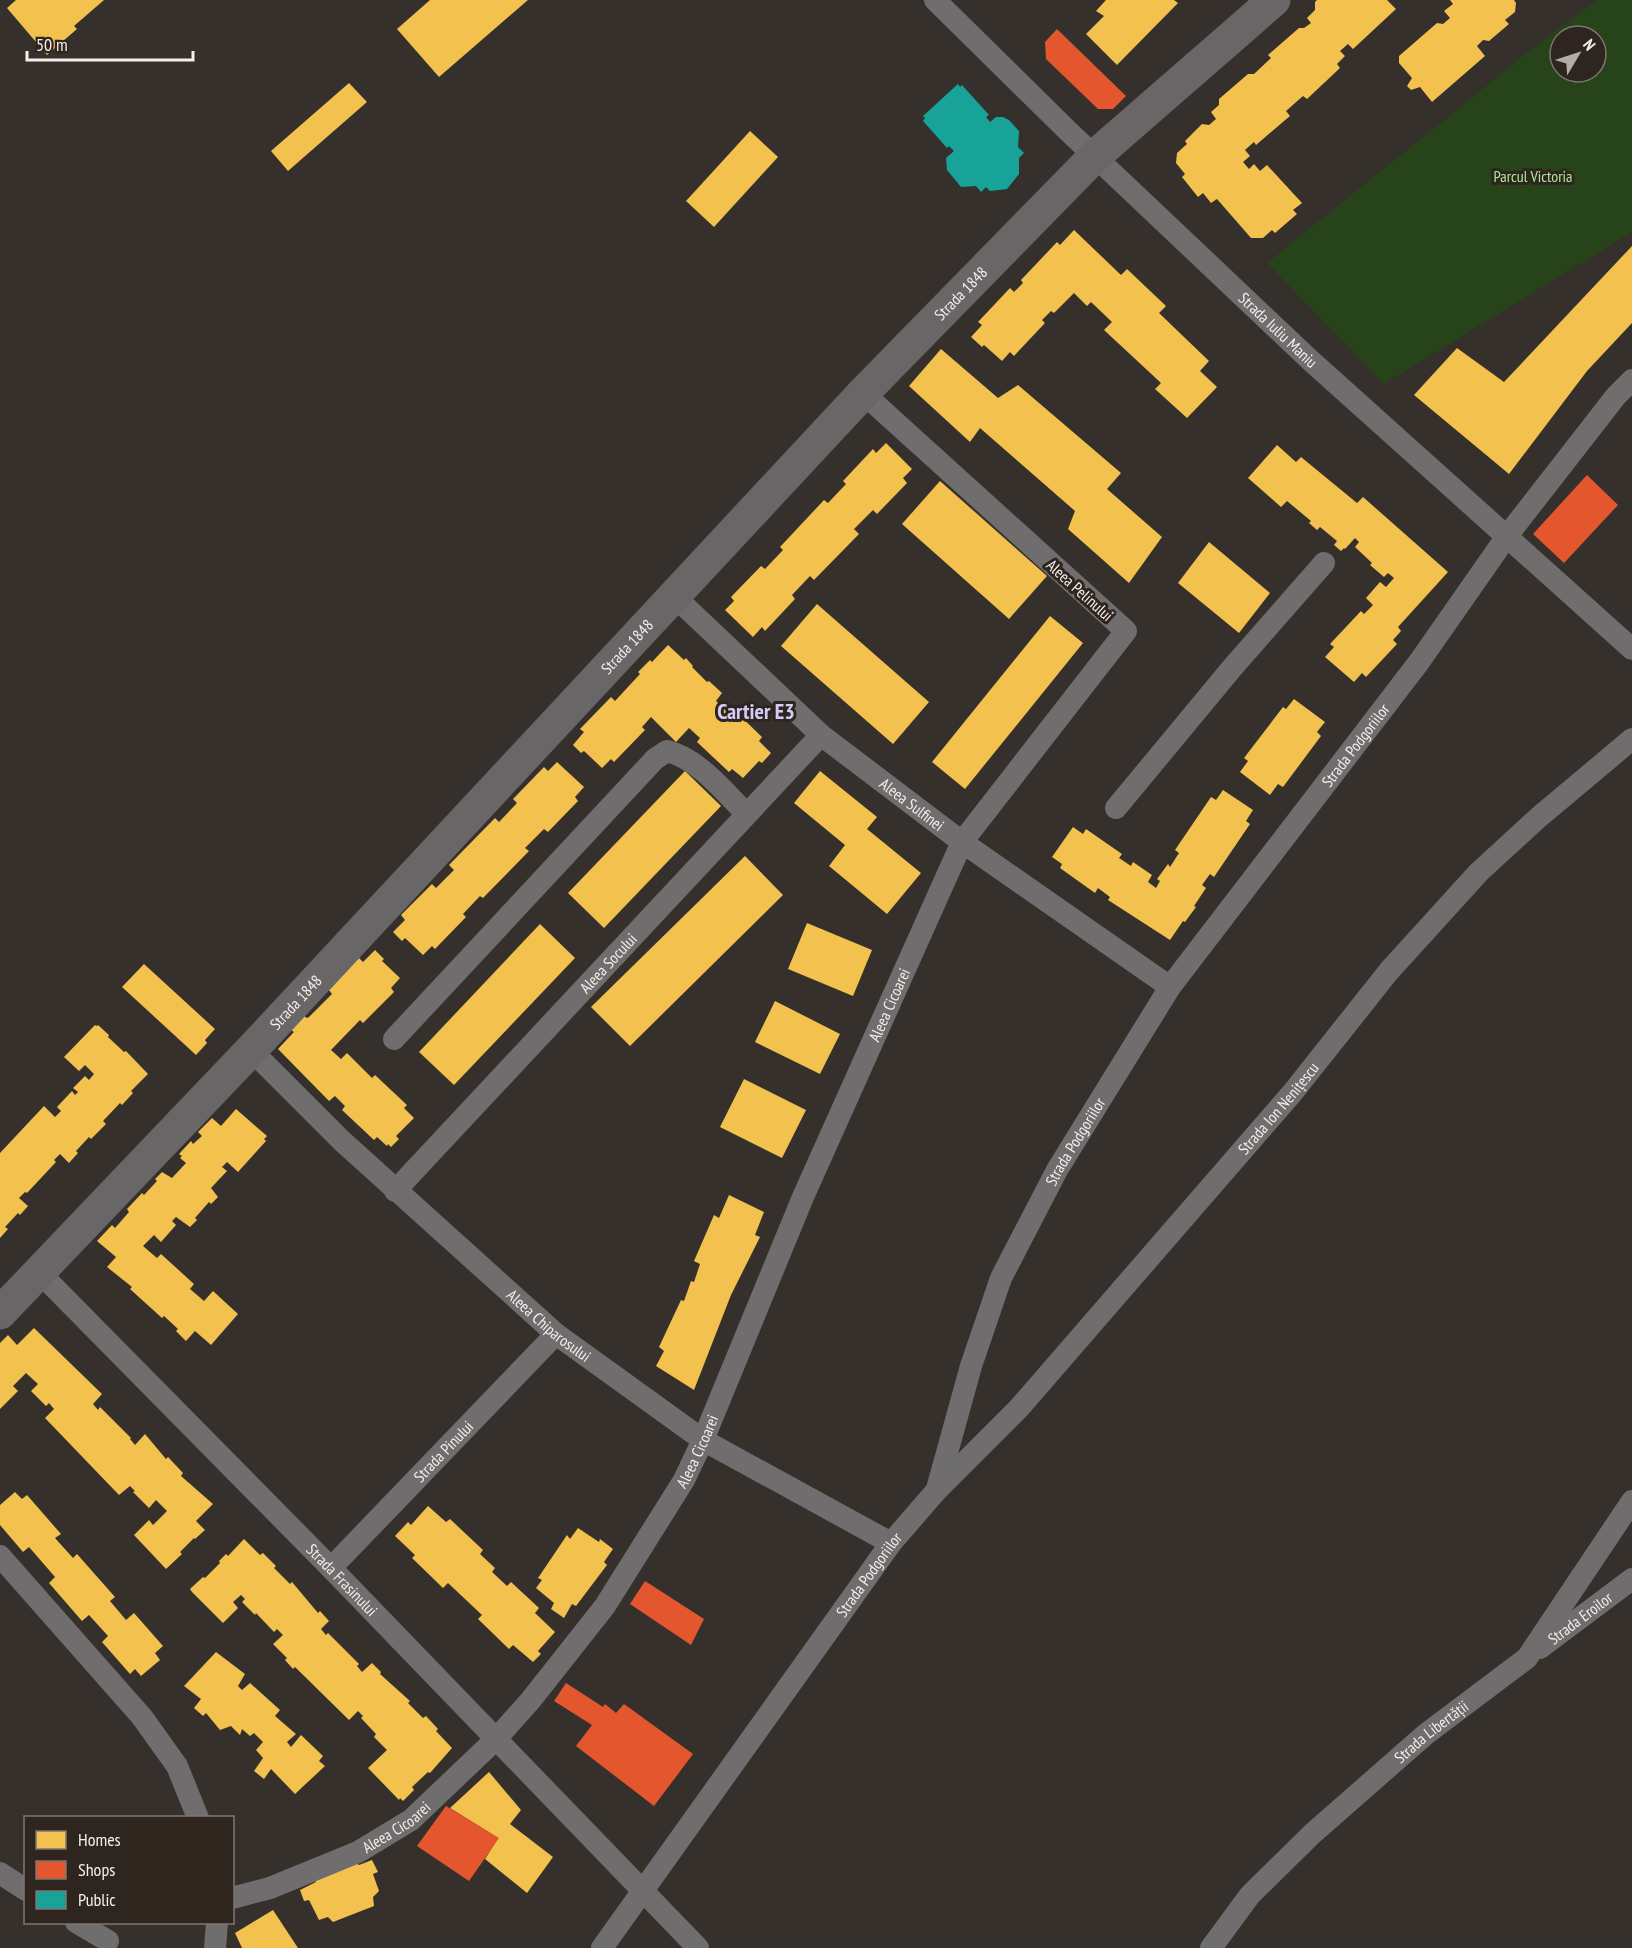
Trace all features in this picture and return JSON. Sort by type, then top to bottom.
[{"type":"main road","name":"Strada 1848","points":[[0,1313],[251,1050],[863,393],[1095,156],[1274,0]]},
{"type":"street","name":"Strada Iuliu Maniu","points":[[935,0],[1310,360],[1632,649]]},
{"type":"street","name":"Strada Podgoriilor","points":[[602,1948],[891,1543],[937,1490],[970,1366],[1001,1278],[1057,1170],[1170,987],[1419,662],[1508,536],[1616,396],[1632,380]]},
{"type":"street","name":"Aleea Pelinului","points":[[863,393],[1126,631],[962,842]]},
{"type":"street","points":[[1116,808],[1232,668],[1324,563]]},
{"type":"street","name":"Aleea Sulfinei","points":[[673,595],[821,735],[962,842],[1170,987]]},
{"type":"street","name":"Aleea Socului","points":[[395,1191],[821,735]]},
{"type":"street","name":"Strada Ion Nenițescu","points":[[937,1490],[1019,1408],[1293,1092],[1389,971],[1479,872],[1539,817],[1632,739]]},
{"type":"street","points":[[394,1039],[655,759],[667,751],[682,755],[697,766],[747,814]]},
{"type":"street","name":"Aleea Cicoarei","points":[[234,1897],[270,1888],[358,1852],[411,1820],[496,1739],[530,1701],[605,1606],[684,1480],[703,1440],[803,1197],[962,842]]},
{"type":"street","name":"Aleea Chiparosului","points":[[251,1050],[342,1142],[555,1334],[703,1440],[891,1543]]},
{"type":"street","name":"Strada Frasinului","points":[[39,1272],[332,1568],[698,1948]]},
{"type":"street","name":"Strada Pinului","points":[[332,1568],[555,1334]]},
{"type":"street","name":"Strada Libertății","points":[[1211,1948],[1250,1895],[1312,1834],[1426,1734],[1527,1658],[1632,1501]]},
{"type":"street","points":[[0,1556],[142,1717],[177,1766],[197,1816]]},
{"type":"street","name":"Strada Eroilor","points":[[1527,1658],[1621,1598],[1632,1578]]},
{"type":"street","points":[[0,1873],[24,1889]]},
{"type":"street","points":[[78,1924],[108,1941]]},
{"type":"street","points":[[215,1948],[217,1924]]},
{"type":"green space","name":"Parcul Victoria","points":[[1597,0],[1632,0],[1632,232],[1384,384],[1267,263],[1548,37],[1548,84],[1608,84],[1608,24],[1565,24]]},
{"type":"building: Homes","points":[[16,0],[104,0],[74,26],[77,29],[47,55],[7,8]]},
{"type":"building: Homes","points":[[430,0],[528,0],[439,77],[397,29]]},
{"type":"building: Homes","points":[[1106,0],[1174,0],[1178,3],[1117,65],[1086,34],[1104,16],[1096,11]]},
{"type":"building: Homes","points":[[1317,0],[1387,0],[1396,9],[1353,49],[1348,44],[1340,51],[1345,56],[1337,64],[1340,68],[1307,99],[1303,96],[1286,111],[1290,116],[1256,145],[1254,142],[1245,150],[1250,156],[1243,162],[1249,169],[1254,164],[1260,171],[1267,165],[1302,203],[1293,210],[1297,214],[1275,233],[1272,230],[1263,238],[1251,238],[1217,199],[1211,203],[1203,193],[1198,197],[1182,177],[1185,174],[1176,163],[1177,153],[1202,124],[1209,125],[1216,119],[1211,112],[1219,105],[1219,99],[1248,74],[1254,74],[1271,58],[1268,55],[1299,28],[1304,28],[1311,23],[1307,18],[1315,10]]},
{"type":"building: Homes","points":[[1450,0],[1514,0],[1515,12],[1505,20],[1509,24],[1489,41],[1483,40],[1477,46],[1485,56],[1432,102],[1420,87],[1411,90],[1407,86],[1412,78],[1399,63],[1399,56],[1437,23],[1443,24],[1450,18],[1444,11],[1453,4]]},
{"type":"building: Homes","points":[[349,83],[367,102],[288,171],[271,151]]},
{"type":"building: Homes","points":[[750,131],[778,157],[714,227],[686,201]]},
{"type":"building: Homes","points":[[1074,230],[1121,275],[1127,269],[1166,306],[1159,313],[1209,361],[1200,371],[1217,387],[1187,418],[1155,389],[1161,383],[1104,330],[1112,322],[1091,302],[1087,306],[1074,293],[1054,313],[1051,311],[1042,320],[1045,323],[1014,356],[1010,352],[1002,361],[971,337],[982,325],[978,322],[1010,288],[1014,292],[1023,283],[1021,280],[1057,242],[1060,245]]},
{"type":"building: Homes","points":[[1632,246],[1632,323],[1587,371],[1509,474],[1414,395],[1457,348],[1504,382]]},
{"type":"building: Homes","points":[[941,349],[998,398],[1018,385],[1121,473],[1107,489],[1162,537],[1129,583],[1068,529],[1075,511],[980,428],[970,442],[909,386]]},
{"type":"building: Homes","points":[[886,443],[912,469],[903,478],[907,483],[877,514],[873,510],[854,529],[859,534],[814,580],[810,576],[792,595],[795,599],[765,631],[762,627],[753,637],[725,610],[734,601],[731,597],[761,566],[765,569],[783,550],[780,547],[824,500],[828,503],[846,484],[843,481],[873,449],[876,453]]},
{"type":"building: Homes","points":[[1277,445],[1296,462],[1301,457],[1357,503],[1363,497],[1448,572],[1398,627],[1401,631],[1393,640],[1397,644],[1366,677],[1362,673],[1354,682],[1325,657],[1334,647],[1330,644],[1361,611],[1364,614],[1373,605],[1366,598],[1380,582],[1386,587],[1394,578],[1388,573],[1384,577],[1370,565],[1372,563],[1355,547],[1359,542],[1355,538],[1341,551],[1334,545],[1337,541],[1320,527],[1317,530],[1309,523],[1311,521],[1287,501],[1281,507],[1248,478]]},
{"type":"building: Homes","points":[[940,481],[1047,576],[1009,619],[902,524]]},
{"type":"building: Homes","points":[[1209,542],[1270,593],[1239,633],[1178,583]]},
{"type":"building: Homes","points":[[817,604],[929,702],[893,744],[781,646]]},
{"type":"building: Homes","points":[[1050,616],[1083,643],[965,789],[932,762]]},
{"type":"building: Homes","points":[[668,645],[684,660],[686,658],[707,682],[709,681],[722,693],[716,701],[726,710],[730,706],[762,737],[759,741],[771,753],[762,763],[759,761],[743,778],[732,769],[729,772],[697,742],[700,738],[689,728],[676,742],[651,717],[642,727],[645,730],[614,762],[611,759],[602,768],[584,751],[581,753],[573,745],[584,732],[580,729],[611,697],[615,701],[640,674],[638,672],[650,660],[652,662]]},
{"type":"building: Homes","points":[[1294,699],[1325,722],[1317,732],[1321,736],[1283,787],[1278,784],[1270,795],[1240,772],[1248,761],[1244,758],[1283,707],[1286,709]]},
{"type":"building: Homes","points":[[557,762],[584,787],[575,797],[578,801],[548,832],[544,829],[525,848],[529,851],[483,898],[480,896],[463,914],[466,917],[435,949],[432,946],[423,955],[405,938],[402,941],[393,932],[405,920],[401,915],[432,884],[436,888],[454,870],[449,865],[495,818],[499,822],[517,803],[513,799],[544,767],[548,771]]},
{"type":"building: Homes","points":[[685,771],[721,806],[604,928],[568,893]]},
{"type":"building: Homes","points":[[820,771],[877,817],[867,829],[921,873],[887,914],[829,866],[845,845],[794,803]]},
{"type":"building: Homes","points":[[1223,790],[1253,810],[1246,821],[1250,824],[1214,877],[1210,874],[1202,885],[1206,888],[1194,906],[1196,907],[1170,940],[1108,900],[1110,897],[1098,888],[1095,893],[1060,868],[1062,864],[1052,857],[1073,827],[1083,834],[1086,829],[1122,854],[1119,858],[1131,866],[1133,862],[1152,875],[1148,882],[1156,888],[1160,881],[1157,879],[1168,864],[1170,867],[1179,853],[1175,850],[1211,797],[1216,800]]},
{"type":"building: Homes","points":[[745,856],[783,895],[630,1046],[591,1007]]},
{"type":"building: Homes","points":[[807,923],[872,950],[853,996],[788,969]]},
{"type":"building: Homes","points":[[540,924],[575,958],[454,1085],[419,1052]]},
{"type":"building: Homes","points":[[375,950],[384,959],[382,961],[400,978],[391,988],[394,992],[363,1023],[360,1020],[331,1050],[341,1059],[347,1053],[372,1078],[375,1075],[407,1105],[404,1108],[414,1118],[396,1136],[399,1139],[391,1147],[377,1137],[374,1140],[342,1110],[345,1106],[335,1096],[329,1101],[278,1049],[294,1032],[291,1030],[304,1016],[309,1017],[332,994],[329,990],[359,958],[363,962]]},
{"type":"building: Homes","points":[[144,964],[215,1029],[205,1040],[207,1043],[196,1055],[122,987]]},
{"type":"building: Homes","points":[[775,1001],[840,1034],[820,1074],[755,1042]]},
{"type":"building: Homes","points":[[95,1025],[109,1035],[108,1037],[124,1052],[126,1051],[148,1074],[131,1091],[133,1093],[122,1105],[120,1103],[103,1121],[106,1124],[76,1151],[78,1153],[69,1163],[60,1154],[54,1160],[56,1162],[27,1193],[25,1192],[19,1198],[28,1206],[5,1227],[8,1229],[0,1238],[0,1153],[44,1106],[55,1117],[61,1111],[57,1107],[72,1091],[75,1095],[78,1092],[73,1088],[85,1076],[89,1080],[94,1074],[85,1065],[79,1071],[64,1057]]},
{"type":"building: Homes","points":[[744,1079],[806,1110],[782,1158],[720,1127]]},
{"type":"building: Homes","points":[[236,1109],[267,1136],[264,1139],[266,1141],[238,1172],[227,1162],[222,1167],[227,1171],[211,1188],[218,1197],[211,1204],[209,1202],[190,1227],[176,1217],[172,1221],[176,1225],[161,1242],[154,1235],[143,1246],[157,1258],[161,1254],[194,1284],[190,1289],[204,1301],[213,1291],[238,1314],[211,1345],[195,1331],[186,1341],[176,1331],[178,1329],[164,1316],[162,1318],[130,1289],[132,1287],[107,1267],[116,1257],[97,1241],[112,1225],[115,1228],[129,1212],[127,1209],[142,1193],[144,1195],[162,1172],[172,1178],[186,1163],[179,1154],[191,1141],[193,1144],[202,1136],[198,1132],[212,1118],[221,1126]]},
{"type":"building: Homes","points":[[729,1195],[764,1212],[755,1235],[760,1237],[731,1295],[694,1390],[656,1366],[664,1351],[659,1347],[681,1300],[684,1301],[691,1281],[694,1282],[700,1264],[694,1261],[714,1215],[719,1218]]},
{"type":"building: Homes","points":[[34,1328],[102,1394],[93,1404],[98,1410],[100,1407],[131,1438],[135,1445],[145,1434],[166,1459],[168,1457],[183,1473],[181,1476],[213,1504],[196,1521],[205,1530],[180,1552],[182,1554],[166,1569],[134,1535],[149,1520],[153,1525],[167,1511],[156,1500],[149,1508],[130,1486],[119,1495],[45,1418],[54,1409],[49,1403],[46,1406],[31,1391],[38,1384],[26,1373],[13,1386],[18,1391],[0,1409],[0,1343],[8,1335],[17,1345]]},
{"type":"building: Homes","points":[[15,1492],[22,1499],[27,1495],[61,1534],[55,1538],[73,1558],[77,1554],[115,1597],[110,1601],[126,1620],[134,1613],[163,1646],[155,1653],[160,1660],[141,1676],[135,1669],[130,1674],[102,1642],[108,1636],[89,1615],[82,1621],[49,1583],[55,1577],[29,1547],[23,1552],[0,1525],[0,1505]]},
{"type":"building: Homes","points":[[428,1506],[446,1522],[450,1519],[483,1550],[480,1554],[495,1568],[492,1572],[507,1586],[511,1582],[539,1608],[535,1613],[555,1632],[538,1651],[541,1654],[533,1662],[513,1645],[509,1649],[478,1619],[482,1615],[448,1583],[443,1588],[412,1558],[415,1555],[395,1536],[408,1522],[411,1525]]},
{"type":"building: Homes","points":[[578,1528],[599,1542],[600,1539],[613,1549],[604,1562],[607,1565],[576,1606],[572,1604],[564,1618],[551,1609],[554,1603],[536,1588],[542,1580],[538,1578],[567,1535],[570,1539]]},
{"type":"building: Homes","points":[[244,1539],[260,1555],[263,1553],[276,1566],[274,1568],[290,1584],[292,1582],[318,1613],[320,1611],[329,1621],[321,1629],[326,1635],[328,1633],[359,1664],[357,1666],[362,1672],[372,1663],[381,1672],[380,1674],[410,1701],[408,1703],[423,1718],[426,1716],[452,1748],[430,1773],[428,1772],[412,1787],[414,1790],[403,1801],[400,1798],[399,1800],[368,1768],[387,1750],[374,1737],[376,1734],[361,1718],[363,1716],[358,1711],[349,1720],[295,1667],[293,1669],[285,1660],[287,1658],[273,1644],[283,1635],[277,1629],[274,1632],[256,1613],[255,1615],[242,1602],[245,1599],[241,1595],[233,1602],[238,1608],[223,1623],[190,1589],[203,1577],[205,1578],[226,1554],[228,1556]]},
{"type":"building: Homes","points":[[216,1652],[245,1674],[238,1686],[242,1690],[250,1683],[280,1710],[275,1716],[296,1734],[287,1742],[291,1747],[301,1735],[323,1756],[319,1761],[325,1766],[295,1794],[271,1769],[264,1779],[254,1771],[263,1758],[256,1750],[263,1742],[254,1733],[250,1736],[242,1729],[240,1735],[231,1726],[220,1730],[206,1713],[203,1716],[194,1708],[201,1699],[184,1686]]},
{"type":"building: Homes","points":[[489,1772],[521,1810],[510,1824],[553,1857],[527,1893],[485,1859],[498,1838],[450,1808]]},
{"type":"building: Homes","points":[[372,1860],[378,1872],[373,1874],[379,1891],[373,1897],[374,1906],[333,1922],[328,1917],[319,1920],[309,1900],[304,1901],[300,1890],[316,1882],[313,1876],[355,1862],[359,1865]]},
{"type":"building: Homes","points":[[273,1910],[298,1948],[242,1948],[235,1933]]},
{"type":"building: Shops","points":[[1057,29],[1126,96],[1113,109],[1098,109],[1046,59],[1045,42]]},
{"type":"building: Shops","points":[[1587,475],[1618,505],[1564,563],[1533,534]]},
{"type":"building: Shops","points":[[645,1581],[704,1619],[691,1645],[630,1604]]},
{"type":"building: Shops","points":[[566,1683],[603,1707],[605,1704],[616,1713],[624,1704],[693,1754],[654,1806],[576,1746],[592,1725],[554,1701]]},
{"type":"building: Shops","points":[[446,1806],[499,1838],[469,1881],[417,1846]]},
{"type":"building: Public","points":[[958,84],[960,87],[962,85],[989,115],[986,117],[990,122],[996,117],[1003,117],[1019,131],[1018,147],[1024,153],[1019,158],[1019,174],[1007,189],[990,191],[986,187],[981,192],[976,186],[961,187],[947,170],[946,158],[954,151],[949,146],[947,148],[923,121],[925,118],[923,116]]},
{"type":"district","name":"Cartier E3","points":[[756,711]]}]
